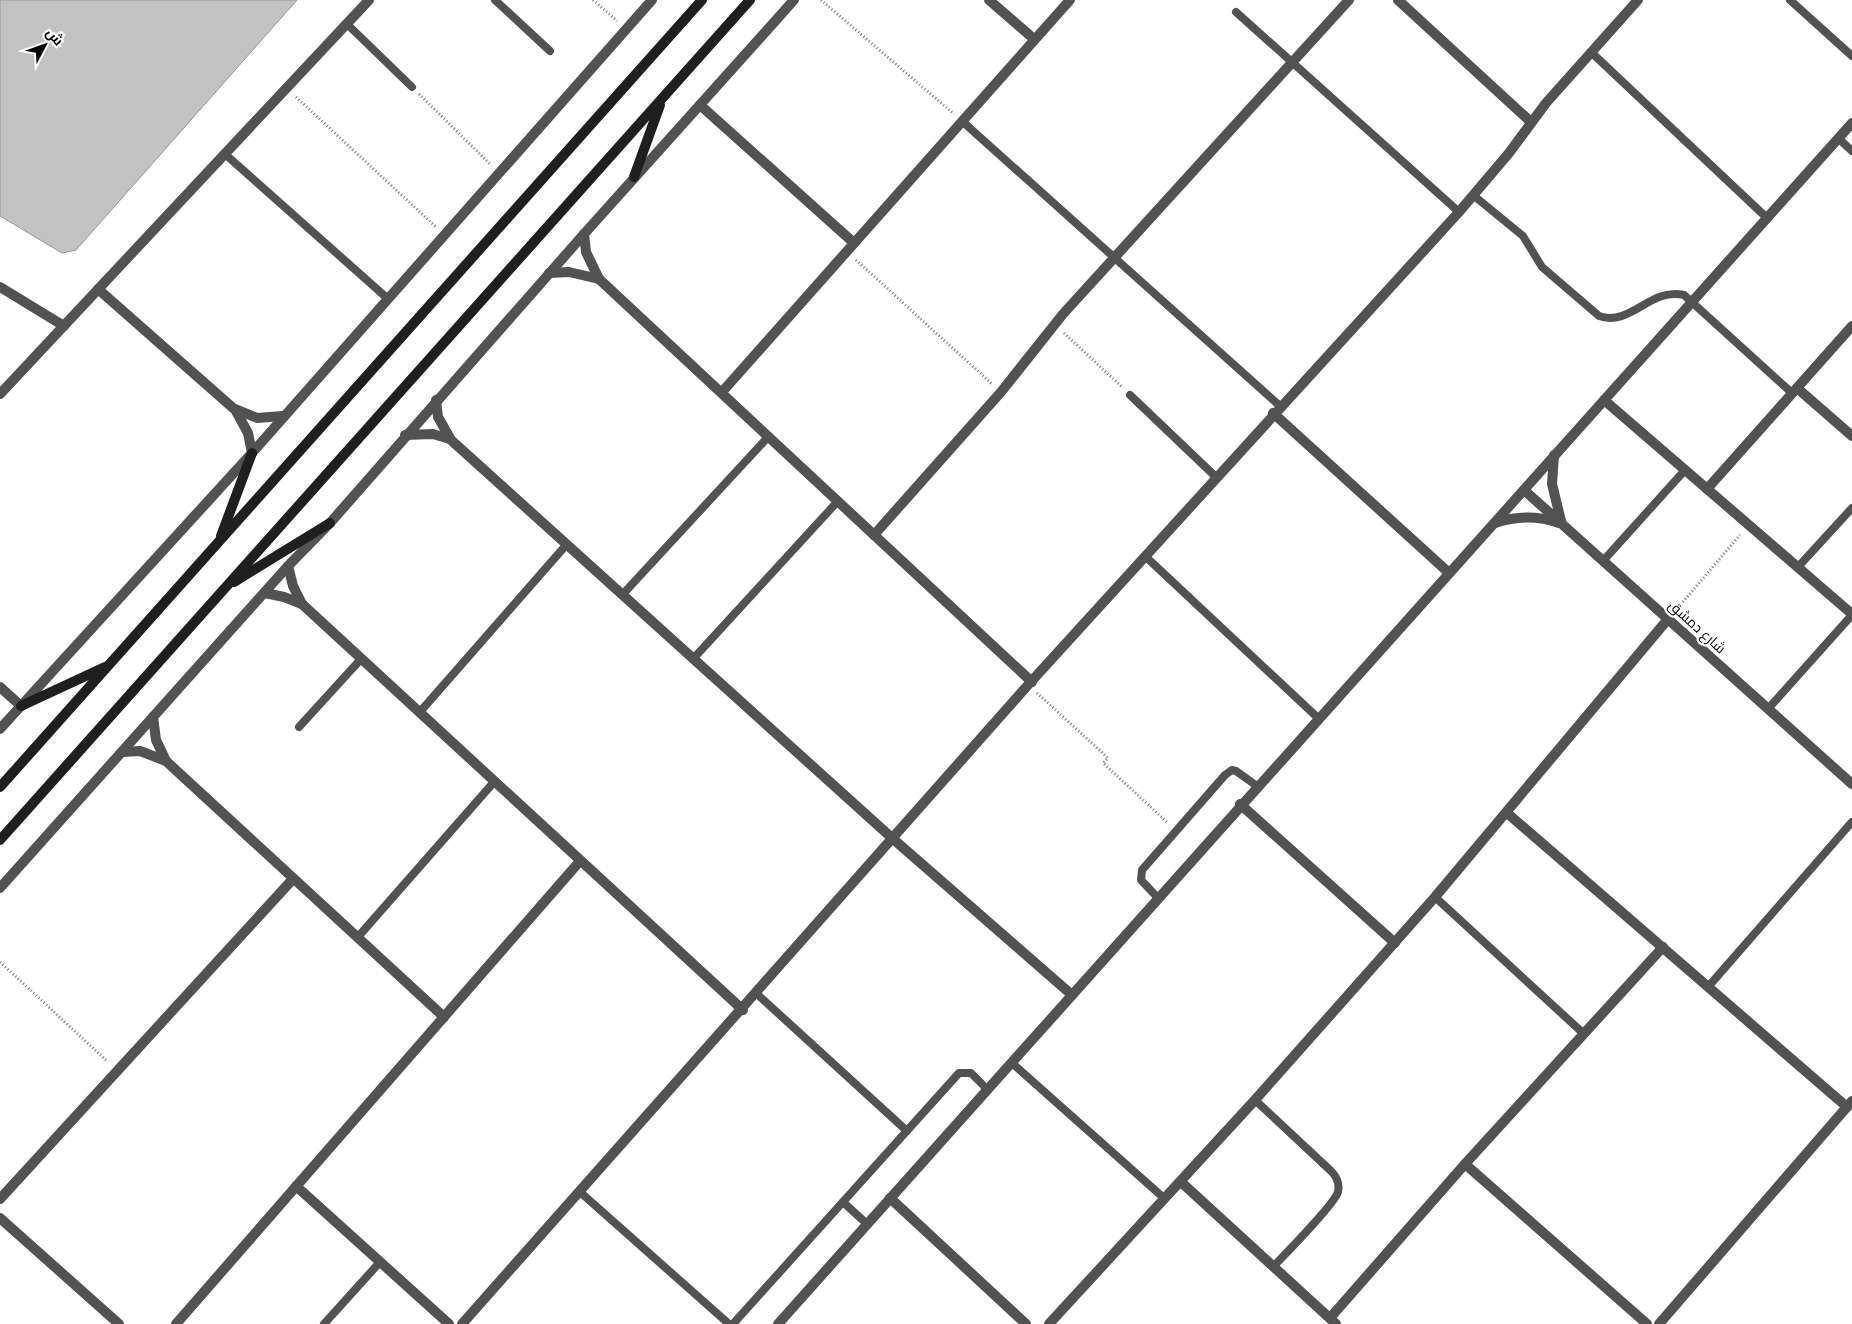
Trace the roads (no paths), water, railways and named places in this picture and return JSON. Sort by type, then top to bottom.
[{"type":"main road","points":[[0,787],[702,0]]},
{"type":"main road","points":[[0,840],[750,0]]},
{"type":"main road","points":[[634,177],[661,100]]},
{"type":"main road","points":[[219,543],[252,453]]},
{"type":"main road","points":[[225,588],[330,523]]},
{"type":"main road","points":[[21,706],[110,664]]},
{"type":"street","points":[[0,394],[370,0]]},
{"type":"street","points":[[0,729],[252,453],[652,0]]},
{"type":"street","points":[[0,888],[288,566],[330,523],[436,400],[794,0]]},
{"type":"street","points":[[989,0],[1034,39]]},
{"type":"street","points":[[722,392],[1070,0]]},
{"type":"street","points":[[874,535],[1001,392],[1055,324],[1350,0]]},
{"type":"street","points":[[1398,0],[1531,122]]},
{"type":"street","points":[[462,1324],[743,1010],[892,838],[1030,684],[1216,477],[1459,212],[1509,153],[1531,122],[1638,0]]},
{"type":"street","points":[[700,105],[854,243]]},
{"type":"street","points":[[778,1324],[1012,1063],[1256,786],[1852,123]]},
{"type":"street","points":[[584,234],[586,252],[598,279],[769,436],[1030,684]]},
{"type":"street","points":[[549,273],[569,272],[598,279]]},
{"type":"street","points":[[0,287],[64,326]]},
{"type":"street","points":[[98,289],[234,408],[244,424],[252,453]]},
{"type":"street","points":[[1707,489],[1852,326]]},
{"type":"street","points":[[1795,391],[1852,436]]},
{"type":"street","points":[[436,400],[438,418],[451,440],[892,838],[1072,995]]},
{"type":"street","points":[[1604,400],[1852,614]]},
{"type":"street","points":[[234,408],[257,418],[283,416]]},
{"type":"street","points":[[1277,410],[1448,572]]},
{"type":"street","points":[[405,435],[433,434],[451,440]]},
{"type":"street","points":[[1554,456],[1552,484],[1562,524]]},
{"type":"street","name":"شارع دمشق","points":[[1524,490],[1852,784]]},
{"type":"street","points":[[1492,525],[1520,517],[1549,519],[1562,524]]},
{"type":"street","points":[[288,566],[293,586],[302,604],[743,1010]]},
{"type":"street","points":[[265,593],[284,597],[302,604]]},
{"type":"street","points":[[1049,1324],[1181,1182],[1395,943],[1507,813],[1668,619]]},
{"type":"street","points":[[0,687],[21,706]]},
{"type":"street","points":[[153,718],[156,740],[166,761],[292,880],[444,1017]]},
{"type":"street","points":[[122,752],[140,751],[166,761]]},
{"type":"street","points":[[1240,804],[1395,943]]},
{"type":"street","points":[[1507,813],[1708,987],[1849,1104],[1659,1324]]},
{"type":"street","points":[[176,1324],[580,861]]},
{"type":"street","points":[[0,1199],[292,880]]},
{"type":"street","points":[[1181,1182],[1333,1321],[1465,1164],[1663,947]]},
{"type":"street","points":[[1465,1164],[1647,1324]]},
{"type":"street","points":[[296,1186],[449,1324]]},
{"type":"street","points":[[890,1198],[1026,1324]]},
{"type":"street","points":[[0,1218],[119,1324]]},
{"type":"lane","points":[[495,0],[550,51]]},
{"type":"lane","points":[[1790,0],[1852,56]]},
{"type":"lane","points":[[1236,12],[1459,212]]},
{"type":"lane","points":[[347,24],[412,87]]},
{"type":"lane","points":[[1592,52],[1767,218]]},
{"type":"lane","points":[[963,122],[1115,258],[1277,410]]},
{"type":"lane","points":[[1838,138],[1852,151]]},
{"type":"lane","points":[[225,154],[387,298]]},
{"type":"lane","points":[[1473,195],[1523,236],[1542,267],[1599,316],[1620,317],[1663,294],[1679,294],[1693,301],[1795,391]]},
{"type":"lane","points":[[1130,395],[1216,477]]},
{"type":"lane","points":[[622,594],[769,436]]},
{"type":"lane","points":[[1603,561],[1686,470]]},
{"type":"lane","points":[[693,658],[838,501]]},
{"type":"lane","points":[[1798,567],[1852,508]]},
{"type":"lane","points":[[419,713],[567,544]]},
{"type":"lane","points":[[1145,556],[1318,718]]},
{"type":"lane","points":[[1768,709],[1852,614]]},
{"type":"lane","points":[[299,727],[361,659]]},
{"type":"lane","points":[[1158,898],[1141,880],[1142,870],[1176,830],[1228,772],[1236,771],[1256,786]]},
{"type":"lane","points":[[357,938],[494,782]]},
{"type":"lane","points":[[1708,987],[1852,822]]},
{"type":"lane","points":[[1435,897],[1584,1034]]},
{"type":"lane","points":[[757,994],[907,1131]]},
{"type":"lane","points":[[1012,1063],[1165,1199]]},
{"type":"lane","points":[[733,1324],[959,1073],[971,1073],[988,1089]]},
{"type":"lane","points":[[1255,1100],[1337,1177],[1339,1186],[1332,1201],[1274,1266]]},
{"type":"lane","points":[[580,1192],[729,1324]]},
{"type":"lane","points":[[843,1202],[867,1224]]},
{"type":"lane","points":[[324,1324],[380,1262]]}]
